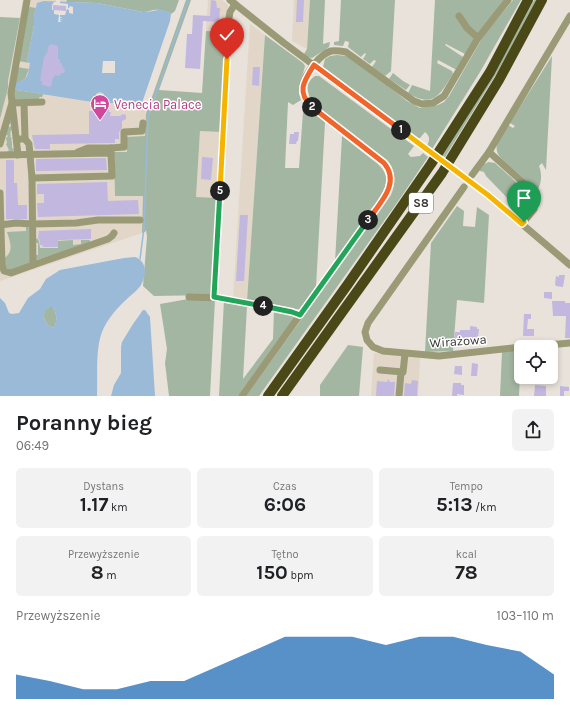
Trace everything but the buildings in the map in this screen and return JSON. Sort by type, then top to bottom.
[{"type":"highway","name":"S8","points":[[268,396],[431,164],[490,72],[528,0]]},
{"type":"highway","name":"S8","points":[[282,396],[442,173],[499,80],[542,0]]},
{"type":"street","points":[[0,134],[11,93],[27,0]]},
{"type":"street","points":[[242,396],[387,193],[391,185],[390,173],[384,163],[307,102],[304,94],[303,83],[314,65],[330,51],[336,50],[346,52],[414,101],[422,104],[433,103],[444,96],[478,38],[508,0]]},
{"type":"street","points":[[214,297],[229,18],[232,2],[488,195],[570,265]]},
{"type":"street","points":[[459,16],[467,28],[478,38]]},
{"type":"street","points":[[472,175],[489,152],[570,16]]},
{"type":"street","points":[[11,93],[18,155]]},
{"type":"street","points":[[12,103],[42,102]]},
{"type":"street","points":[[12,103],[0,142],[0,154],[73,154],[111,150],[124,147],[124,132],[142,131],[143,123]]},
{"type":"street","points":[[24,103],[25,139],[29,144],[32,178],[33,265]]},
{"type":"street","points":[[14,122],[24,122]]},
{"type":"street","points":[[16,139],[25,139]]},
{"type":"street","points":[[32,178],[112,176],[111,150]]},
{"type":"street","points":[[489,152],[530,189],[533,194],[535,200],[534,209],[522,224]]},
{"type":"street","name":"Wirażowa","points":[[464,187],[368,323],[365,337],[373,347],[383,351],[405,354],[438,356],[514,348]]},
{"type":"street","points":[[0,193],[2,265],[6,272],[17,271],[108,239],[114,233]]},
{"type":"street","points":[[0,225],[16,223],[76,224],[98,220],[140,220]]},
{"type":"street","points":[[189,297],[214,297],[282,309],[300,315]]},
{"type":"street","points":[[558,344],[570,343]]},
{"type":"street","points":[[399,396],[401,372],[403,372],[405,354]]},
{"type":"street","points":[[380,370],[401,372]]},
{"type":"shaded area","points":[[23,0],[67,0],[66,2],[44,1],[30,69],[16,90],[92,102],[93,96],[100,92],[107,96],[109,103],[126,100],[131,101],[131,103],[149,104],[146,114],[145,136],[127,152],[114,152],[115,196],[143,196],[142,233],[0,281],[0,119],[8,88]]},
{"type":"shaded area","points":[[208,0],[222,0],[228,5],[227,32],[206,31]]},
{"type":"shaded area","points":[[294,0],[310,0],[307,49],[292,41]]},
{"type":"shaded area","points":[[250,24],[265,35],[247,301],[233,298]]},
{"type":"shaded area","points":[[200,131],[221,132],[217,198],[196,198]]},
{"type":"shaded area","points":[[374,353],[420,358],[418,396],[371,396]]},
{"type":"green space","points":[[67,0],[179,0],[175,11],[171,14],[160,10],[143,12],[97,3],[66,2]]},
{"type":"green space","points":[[186,0],[191,0],[159,90],[202,93],[206,31],[227,32],[221,132],[200,131],[196,197],[217,198],[211,295],[154,296],[143,286],[147,237],[146,230],[142,233],[143,196],[115,196],[114,152],[127,152],[127,137],[145,136],[146,114]]},
{"type":"green space","points":[[310,0],[325,0],[323,44],[330,42],[329,47],[312,58],[307,57],[304,54],[307,49]]},
{"type":"green space","points":[[341,0],[395,0],[391,71],[385,76],[372,67],[376,61],[374,60],[370,64],[363,59],[366,54],[365,53],[361,57],[348,47],[349,42],[345,41],[343,46],[334,45],[334,42],[339,41]]},
{"type":"green space","points":[[435,0],[504,0],[473,37],[474,39],[465,54],[446,44],[445,45],[463,57],[456,69],[438,60],[437,63],[452,71],[453,74],[440,93],[435,97],[424,100],[408,93],[412,85],[430,91]]},
{"type":"green space","points":[[513,0],[521,0],[480,72],[432,149],[427,146],[429,138],[425,132],[420,138],[418,138],[323,67],[325,59],[330,56],[346,56],[368,70],[407,101],[420,108],[438,105],[444,102],[449,96],[484,35]]},
{"type":"green space","points":[[534,0],[538,0],[498,71],[445,157],[442,156],[514,37]]},
{"type":"green space","points":[[28,8],[36,8],[27,61],[30,63],[18,61]]},
{"type":"green space","points":[[0,17],[20,18],[8,88],[0,119]]},
{"type":"green space","points":[[265,35],[305,66],[299,86],[301,100],[293,105],[288,102],[285,168],[299,168],[303,112],[305,106],[325,122],[316,287],[302,310],[247,301]]},
{"type":"green space","points":[[552,56],[546,170],[542,163],[539,166],[541,178],[540,185],[537,190],[500,157],[497,145],[500,137],[508,125],[513,128],[515,126],[510,123],[511,121]]},
{"type":"green space","points":[[17,67],[29,69],[25,79],[19,82],[15,88],[16,90],[43,94],[42,97],[38,99],[15,101],[13,94]]},
{"type":"green space","points":[[393,73],[410,85],[406,90],[389,79]]},
{"type":"green space","points":[[315,76],[319,76],[414,146],[408,154],[411,157],[420,156],[423,153],[428,157],[259,396],[246,396],[391,195],[394,186],[394,173],[388,161],[311,101],[308,84]]},
{"type":"green space","points":[[12,110],[11,124],[9,124],[8,127],[11,125],[14,128],[10,132],[10,137],[12,138],[12,148],[14,149],[13,152],[6,153],[9,150],[6,144],[6,138],[8,136],[5,136]]},
{"type":"green space","points":[[342,136],[381,167],[386,176],[386,181],[385,188],[381,195],[335,262]]},
{"type":"green space","points":[[489,162],[495,163],[520,186],[524,192],[528,203],[521,212],[486,176],[484,172],[479,170],[484,164]]},
{"type":"green space","points":[[457,206],[464,211],[463,226],[475,227],[477,207],[489,215],[484,303],[457,300],[453,351],[425,352],[431,243]]},
{"type":"green space","points":[[26,226],[29,228],[31,263],[13,271],[5,267],[3,259],[9,253],[11,247],[7,232],[26,231]]},
{"type":"green space","points":[[37,238],[40,248],[58,248],[58,241],[73,240],[73,245],[81,244],[81,240],[90,240],[90,243],[36,260],[34,255],[38,255],[38,243],[34,243]]},
{"type":"green space","points":[[188,299],[215,299],[210,396],[169,396],[165,363],[167,349],[160,304]]},
{"type":"green space","points":[[224,300],[247,306],[243,379],[273,339],[274,310],[294,316],[238,396],[219,396]]},
{"type":"green space","points":[[49,307],[53,307],[56,315],[56,323],[53,328],[47,324],[43,316],[45,310]]},
{"type":"green space","points":[[348,345],[363,347],[359,396],[320,396],[320,385]]},
{"type":"green space","points":[[514,351],[514,384],[520,384],[519,396],[500,396],[502,352]]},
{"type":"water","points":[[44,1],[97,3],[143,12],[163,10],[171,14],[170,21],[142,103],[131,103],[131,101],[120,100],[116,101],[116,103],[109,103],[109,101],[106,101],[107,97],[100,92],[96,94],[96,96],[93,96],[92,102],[16,90],[16,83],[25,79],[28,74],[30,63],[27,61],[34,25],[34,15],[37,3]]},
{"type":"water","points":[[135,257],[139,259],[144,265],[145,273],[141,285],[113,314],[102,332],[98,347],[97,396],[0,396],[0,298],[5,303],[9,313],[19,313],[28,298],[40,289],[46,279],[60,270]],"holes":[[[49,307],[53,307],[56,318],[56,323],[53,328],[47,324],[43,316]]]},
{"type":"water","points":[[143,310],[145,310],[150,317],[155,396],[111,396],[114,385],[121,373],[122,342]]},
{"type":"pier","points":[[56,0],[60,0],[60,3],[68,4],[68,8],[70,6],[73,7],[73,14],[69,13],[69,10],[67,9],[65,15],[60,15],[60,17],[63,17],[60,18],[63,20],[60,20],[62,22],[58,22],[59,15],[54,14],[54,10],[52,10],[52,5],[56,2]]},
{"type":"pier","points":[[103,61],[115,61],[115,73],[102,73]]},
{"type":"waterway","points":[[140,259],[144,228],[148,117],[188,0]]},
{"type":"place","name":"Venecia Palace","points":[[100,121]]},
{"type":"route","points":[[227,59],[214,297],[282,309],[300,315],[389,190],[391,185],[391,176],[384,163],[314,108],[304,97],[303,83],[314,65],[488,195],[522,224],[524,222]]}]
